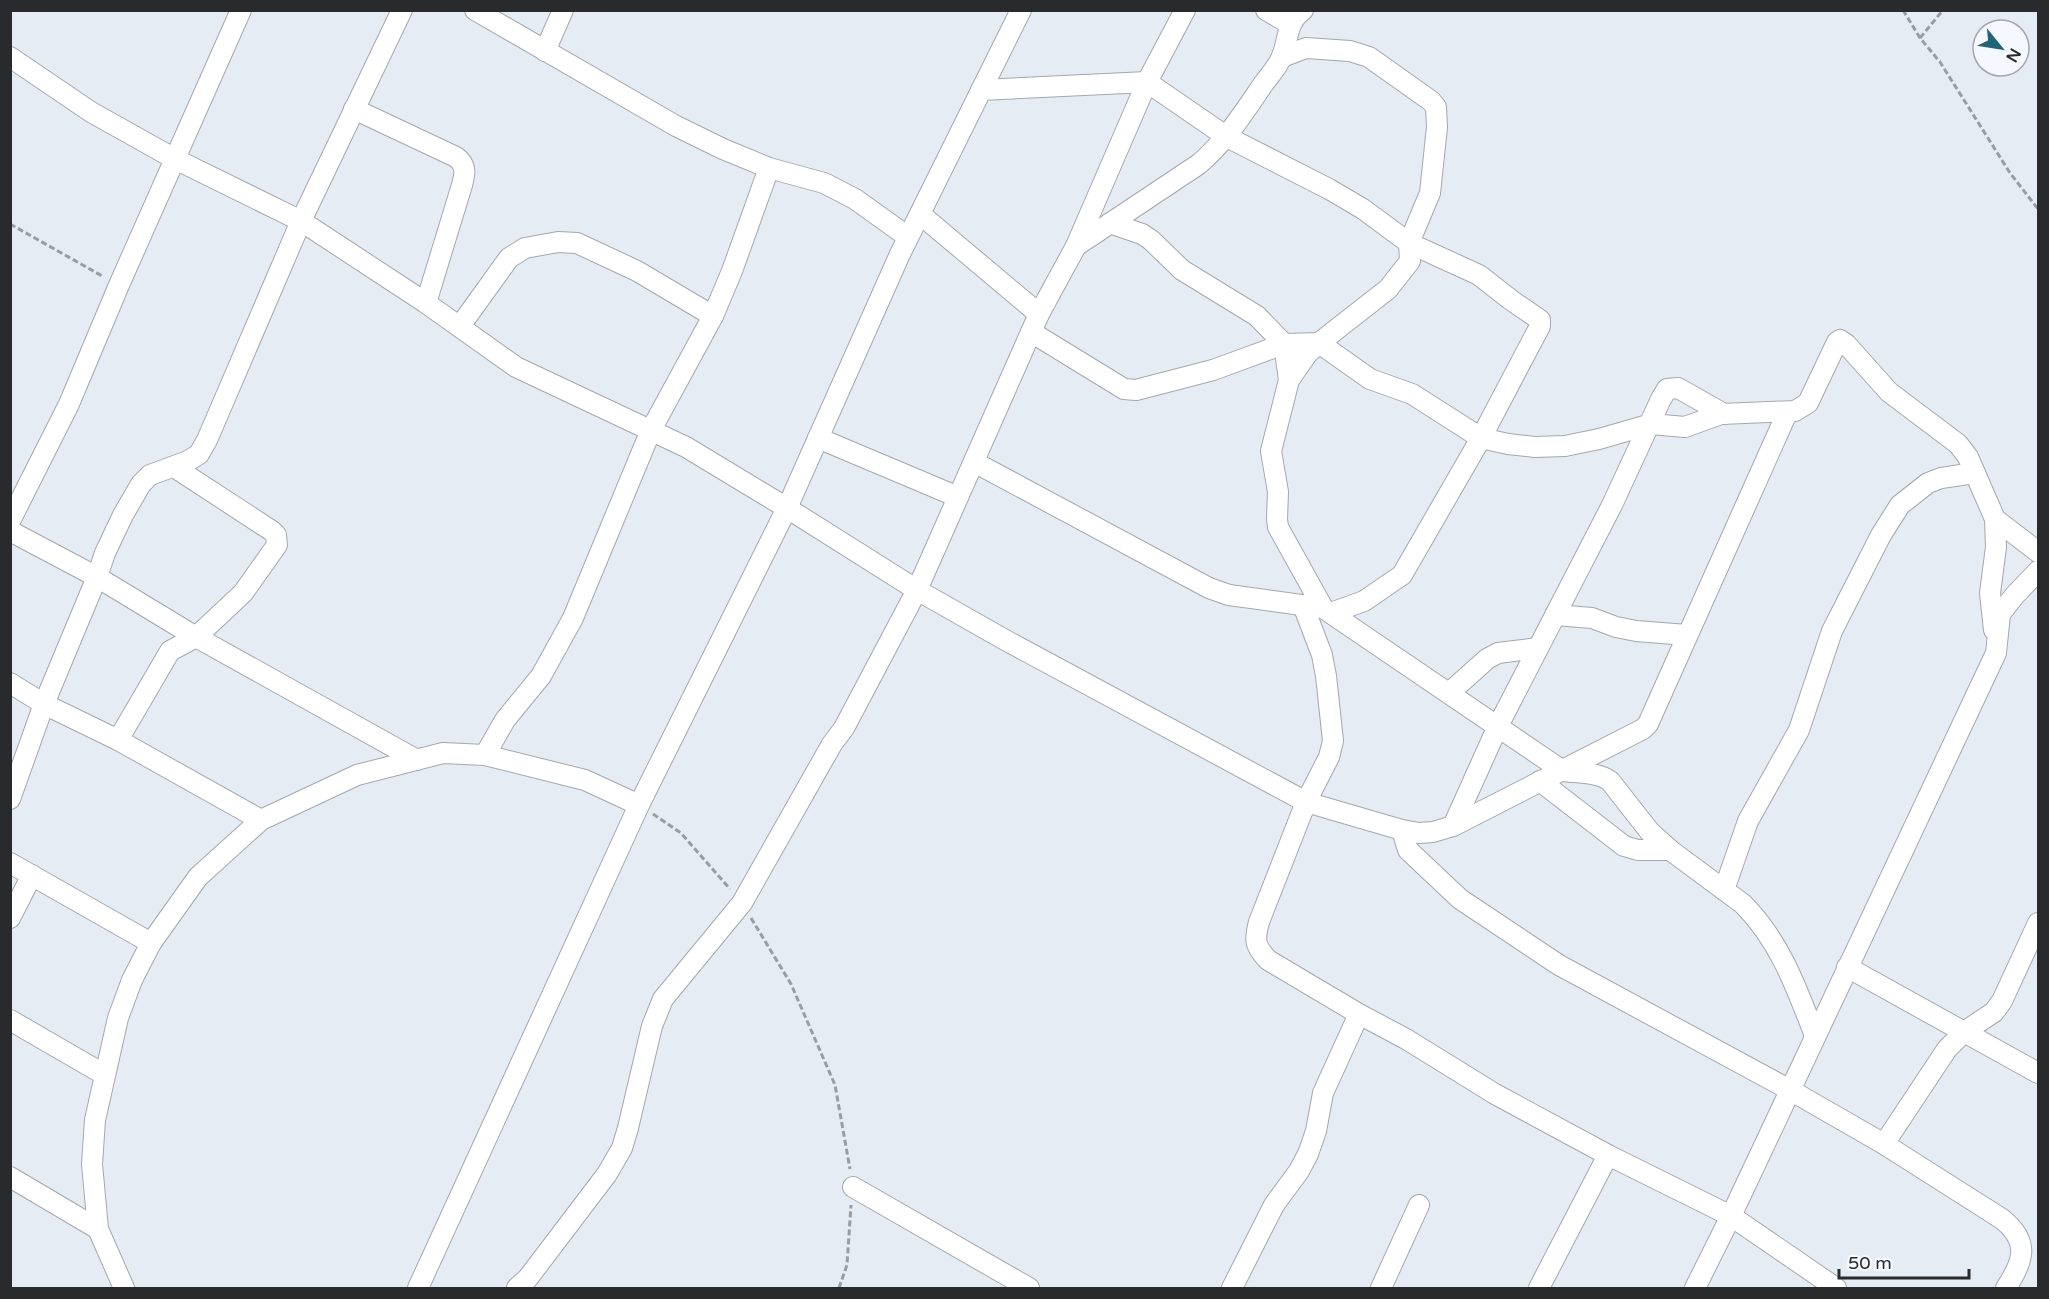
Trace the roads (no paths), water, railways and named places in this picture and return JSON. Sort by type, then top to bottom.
[{"type":"street","points":[[10,521],[69,404],[241,10]]},
{"type":"street","points":[[10,799],[44,704],[105,553],[141,484],[150,475],[188,461],[199,454],[207,440],[300,221],[402,10]]},
{"type":"street","points":[[475,10],[676,126],[769,168],[824,183],[855,199],[908,237]]},
{"type":"street","points":[[545,51],[563,10]]},
{"type":"street","points":[[418,1288],[639,805],[787,508],[908,237],[1021,10]]},
{"type":"street","points":[[517,1288],[528,1278],[607,1174],[622,1148],[652,1026],[663,999],[742,903],[832,744],[844,728],[917,590],[1035,323],[1076,246],[1147,82],[1185,10]]},
{"type":"street","points":[[1076,246],[1199,164],[1227,137],[1282,57],[1297,17],[1266,10]]},
{"type":"street","points":[[1282,57],[1306,48],[1369,57],[1434,104],[1437,111],[1430,193],[1409,243],[1410,261],[1388,289],[1308,353],[1289,380],[1271,451],[1278,492],[1277,519],[1281,534],[1327,611]]},
{"type":"street","points":[[10,57],[91,112],[175,159],[300,221],[426,303],[516,367],[686,447],[917,590],[1017,646],[1306,802],[1402,830],[1419,833],[1433,832],[1453,826],[1563,771],[1643,729],[1648,724],[1787,413]]},
{"type":"street","points":[[981,90],[1147,82],[1227,137],[1329,189],[1363,209],[1409,243],[1479,275],[1541,321],[1481,438],[1402,575],[1365,602],[1327,611]]},
{"type":"street","points":[[354,109],[456,157],[463,163],[465,170],[462,185],[426,303]]},
{"type":"street","points":[[485,755],[505,720],[541,676],[573,618],[651,430],[713,316],[732,271],[769,168]]},
{"type":"street","points":[[920,214],[1035,323],[1124,389],[1136,390],[1213,370],[1284,344],[1319,343],[1370,380],[1412,394],[1481,438],[1508,444],[1535,447],[1564,446],[1651,424],[1685,427],[1724,414],[1795,411],[1808,403],[1837,342],[1842,340],[1889,392],[1965,451],[1995,519],[1996,547],[1990,593],[1996,653]]},
{"type":"street","points":[[1110,223],[1142,234],[1152,240],[1182,270],[1257,316],[1284,344],[1289,380]]},
{"type":"street","points":[[460,326],[509,258],[525,248],[558,242],[577,243],[597,252],[637,272],[713,316]]},
{"type":"street","points":[[1453,826],[1498,726],[1612,505],[1667,389],[1678,388],[1724,414]]},
{"type":"street","points":[[818,438],[958,497]]},
{"type":"street","points":[[974,462],[1209,588],[1229,595],[1303,605],[1327,611],[1563,771],[1604,776],[1640,821],[1670,850],[1724,890],[1753,915],[1774,944],[1790,972],[1815,1036]]},
{"type":"street","points":[[118,740],[170,651],[196,638],[243,593],[273,554],[277,545],[278,539],[272,531],[174,467]]},
{"type":"street","points":[[1724,890],[1748,821],[1799,730],[1832,631],[1881,535],[1900,505],[1928,483],[1941,478],[1975,473]]},
{"type":"street","points":[[1995,519],[2038,552]]},
{"type":"street","points":[[10,531],[97,577],[196,638],[417,760]]},
{"type":"street","points":[[1695,1288],[1996,653],[2000,614],[2038,571]]},
{"type":"street","points":[[1303,605],[1322,656],[1333,741],[1329,757],[1306,802],[1259,922],[1256,936],[1257,949],[1268,960],[1406,1039],[1495,1094],[1608,1155],[1731,1216],[1836,1288]]},
{"type":"street","points":[[1555,615],[1592,618],[1616,627],[1636,631],[1687,635]]},
{"type":"street","points":[[1449,693],[1487,659],[1498,653],[1538,648]]},
{"type":"street","points":[[10,683],[44,704],[118,740],[261,820]]},
{"type":"street","points":[[124,1288],[98,1229],[92,1164],[95,1120],[118,1018],[132,980],[151,943],[198,877],[261,820],[357,775],[443,753],[485,755],[585,780],[639,805]]},
{"type":"street","points":[[1539,781],[1624,846],[1632,850],[1670,850]]},
{"type":"street","points":[[1402,830],[1408,850],[1461,900],[1559,965],[1790,1090],[1884,1144],[2011,1226],[2019,1237],[2022,1248],[2021,1260],[2016,1273],[2006,1288]]},
{"type":"street","points":[[10,863],[151,943]]},
{"type":"street","points":[[10,918],[32,875]]},
{"type":"street","points":[[1884,1144],[1947,1048],[1964,1032],[1986,1018],[2002,1001],[2038,923]]},
{"type":"street","points":[[1847,967],[2038,1073]]},
{"type":"street","points":[[1232,1288],[1274,1206],[1308,1154],[1316,1131],[1323,1093],[1359,1014]]},
{"type":"street","points":[[10,1020],[105,1075]]},
{"type":"street","points":[[1539,1288],[1608,1155]]},
{"type":"street","points":[[10,1178],[98,1229]]},
{"type":"street","points":[[853,1187],[1029,1288]]},
{"type":"street","points":[[1381,1288],[1419,1205]]}]
